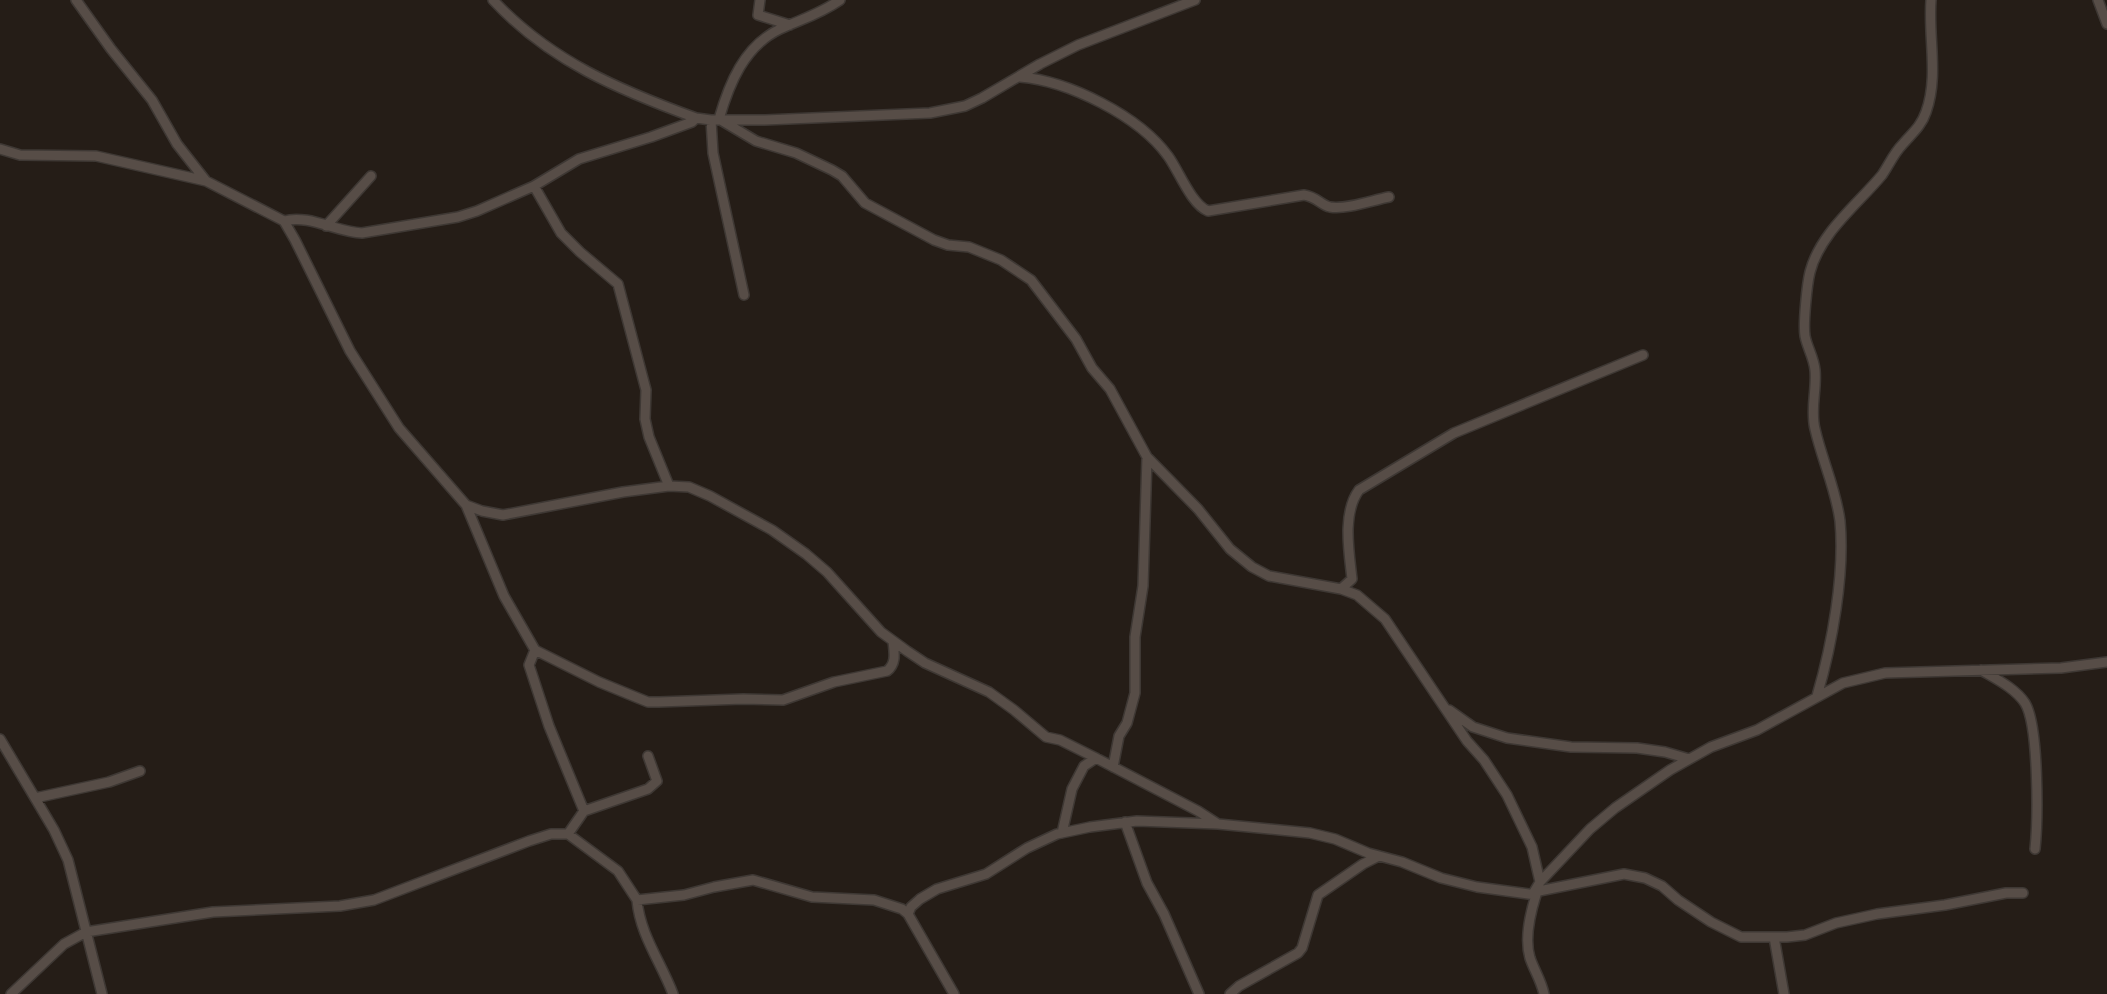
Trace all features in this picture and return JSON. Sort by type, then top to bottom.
[{"type":"street","points":[[76,0],[152,100],[177,144],[207,180]]},
{"type":"street","points":[[493,0],[527,32],[555,53],[601,80],[696,118],[715,120],[930,113],[965,105],[1078,45],[1195,0]]},
{"type":"street","points":[[760,0],[758,15],[790,25]]},
{"type":"street","points":[[744,295],[713,153],[715,120],[733,77],[744,60],[762,41],[779,29],[825,11],[840,0]]},
{"type":"street","points":[[1817,696],[1829,655],[1840,549],[1840,520],[1814,426],[1812,400],[1815,369],[1805,338],[1804,327],[1810,271],[1829,232],[1880,177],[1901,146],[1913,135],[1926,112],[1933,70],[1929,24],[1931,0]]},
{"type":"street","points":[[2098,0],[2107,24]]},
{"type":"street","points":[[1020,76],[1067,87],[1120,113],[1154,138],[1180,173],[1197,204],[1208,211],[1304,195],[1312,196],[1333,207],[1359,204],[1389,196]]},
{"type":"street","points":[[284,221],[300,218],[350,233],[362,233],[458,217],[510,198],[579,159],[651,137],[692,122],[696,118]]},
{"type":"street","points":[[715,120],[756,141],[796,153],[832,170],[842,176],[865,203],[934,240],[948,245],[969,247],[1001,260],[1031,280],[1076,339],[1092,368],[1110,389],[1148,457],[1198,509],[1230,549],[1252,567],[1269,576],[1341,589],[1357,595],[1385,619],[1467,741],[1484,760],[1507,795],[1532,847],[1540,882]]},
{"type":"street","points":[[0,148],[20,155],[96,156],[207,180],[284,221],[337,327],[391,418],[466,505],[504,596],[535,650],[599,682],[648,702],[783,700],[834,682],[887,671],[894,661],[892,641]]},
{"type":"street","points":[[326,226],[370,176]]},
{"type":"street","points":[[534,186],[561,233],[618,284],[646,390],[645,419],[649,437],[669,486]]},
{"type":"street","points":[[1341,589],[1352,579],[1349,522],[1355,495],[1359,490],[1454,433],[1643,355]]},
{"type":"street","points":[[1113,767],[1119,736],[1127,723],[1135,693],[1136,631],[1143,586],[1148,457]]},
{"type":"street","points":[[466,505],[494,514],[510,514],[623,492],[669,486],[689,487],[700,491],[772,530],[827,572],[881,632],[925,663],[989,693],[1014,710],[1046,737],[1060,740],[1096,758],[1218,824]]},
{"type":"street","points":[[535,650],[529,665],[549,726],[584,812]]},
{"type":"street","points":[[1544,994],[1541,980],[1530,959],[1528,946],[1535,894],[1540,882],[1590,829],[1615,808],[1689,759],[1711,747],[1757,730],[1843,683],[1885,673],[2061,668],[2107,662]]},
{"type":"street","points":[[1981,670],[2020,697],[2033,723],[2035,849]]},
{"type":"street","points":[[1444,707],[1473,727],[1507,738],[1571,747],[1637,748],[1665,752],[1689,759]]},
{"type":"street","points":[[0,739],[54,830],[68,860],[102,994]]},
{"type":"street","points":[[568,834],[584,812],[648,789],[657,781],[648,756]]},
{"type":"street","points":[[1062,832],[1072,789],[1084,766],[1096,758]]},
{"type":"street","points":[[35,798],[109,782],[140,771]]},
{"type":"street","points":[[1125,822],[1147,883],[1168,923],[1199,994]]},
{"type":"street","points":[[908,914],[911,907],[920,899],[937,890],[986,874],[1027,848],[1062,832],[1125,822],[1218,824],[1310,833],[1335,839],[1402,862],[1429,874],[1468,885],[1535,894],[1624,874],[1645,878],[1662,886],[1692,910],[1741,937],[1805,935],[1836,923],[1877,914],[1945,905],[2006,893],[2023,893]]},
{"type":"street","points":[[11,994],[64,944],[86,932],[213,912],[340,906],[375,900],[550,834],[568,834],[618,871],[637,900],[648,943],[673,994]]},
{"type":"street","points":[[1230,994],[1256,976],[1298,953],[1302,948],[1318,895],[1322,890],[1379,856]]},
{"type":"street","points":[[637,900],[684,895],[753,880],[812,897],[874,900],[902,909],[908,914],[954,994]]},
{"type":"street","points":[[1774,937],[1784,994]]}]
